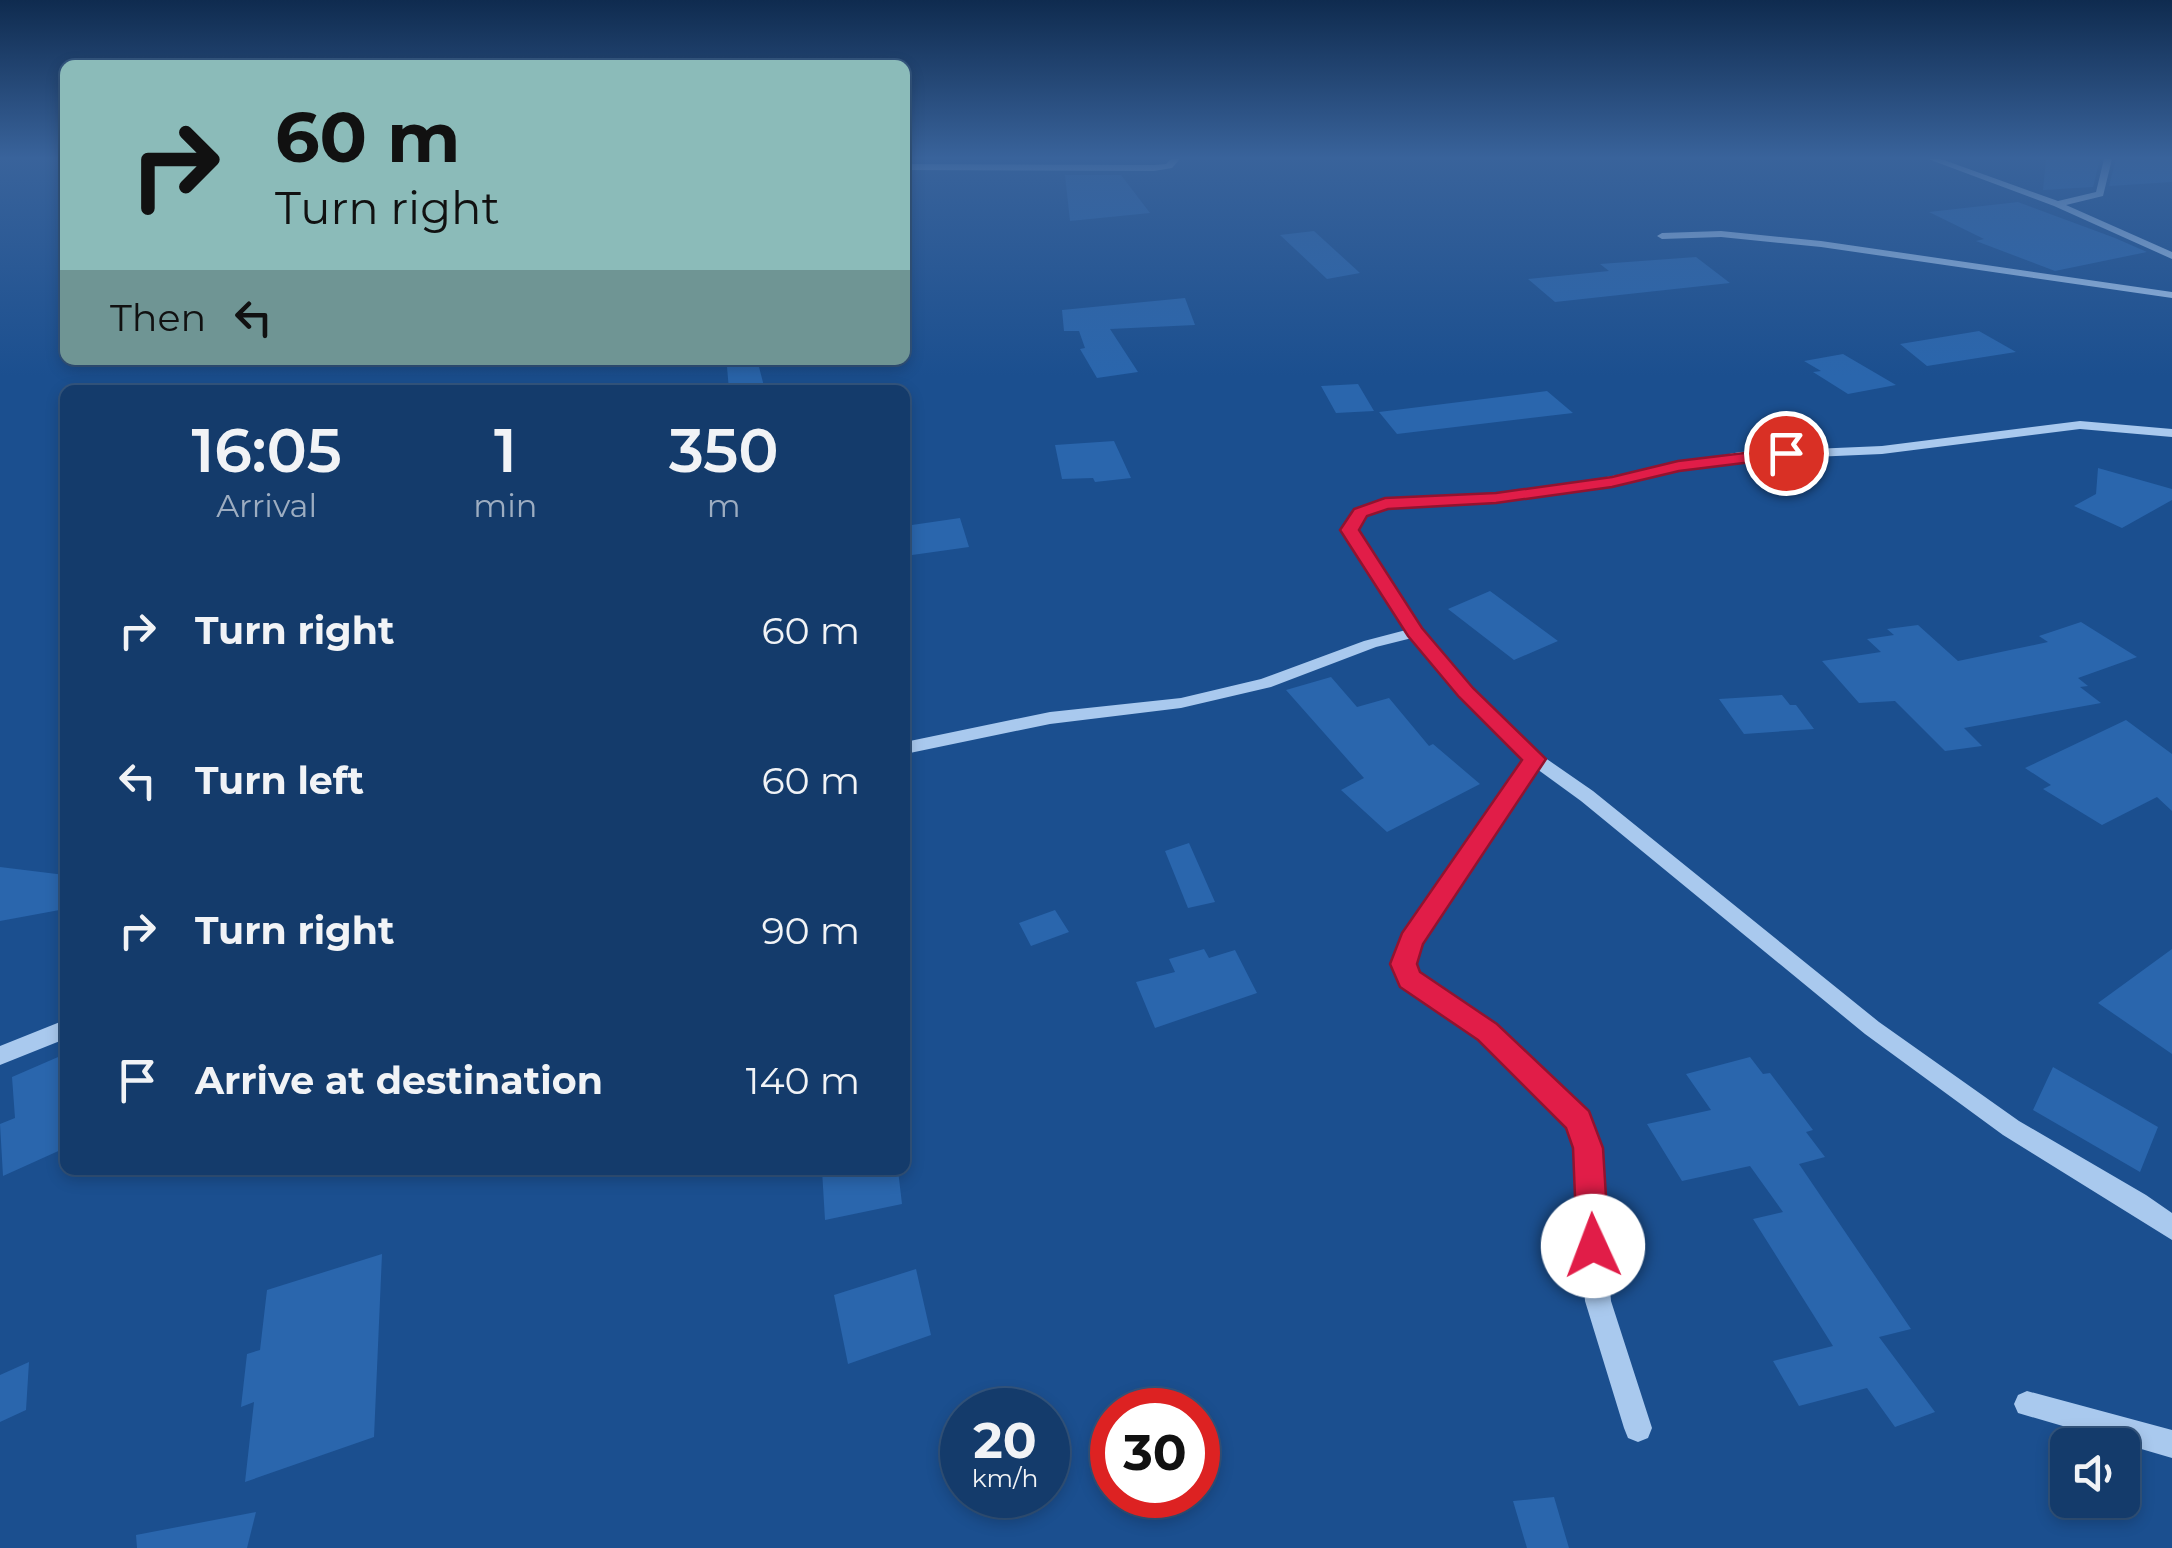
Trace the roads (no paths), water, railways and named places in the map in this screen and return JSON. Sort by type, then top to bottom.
[{"type":"street","points":[[2117,231],[2172,256]]},
{"type":"street","points":[[1662,236],[1721,234],[1821,244],[2172,295]]},
{"type":"street","points":[[2172,433],[2116,426],[2018,430],[1882,450],[1740,456],[1612,482],[1496,498],[1385,504],[1361,513],[1350,530],[1415,632],[1466,692],[1535,759],[1587,796],[1872,1028],[2011,1128],[2138,1203],[2172,1228]]},
{"type":"street","points":[[910,747],[1050,718],[1181,704],[1265,684],[1370,644],[1415,632]]},
{"type":"street","points":[[1535,759],[1411,941],[1404,964],[1409,979],[1488,1032],[1578,1120],[1588,1148],[1598,1300],[1638,1428]]},
{"type":"street","points":[[0,1056],[60,1031]]},
{"type":"street","points":[[2027,1404],[2172,1444]]}]
